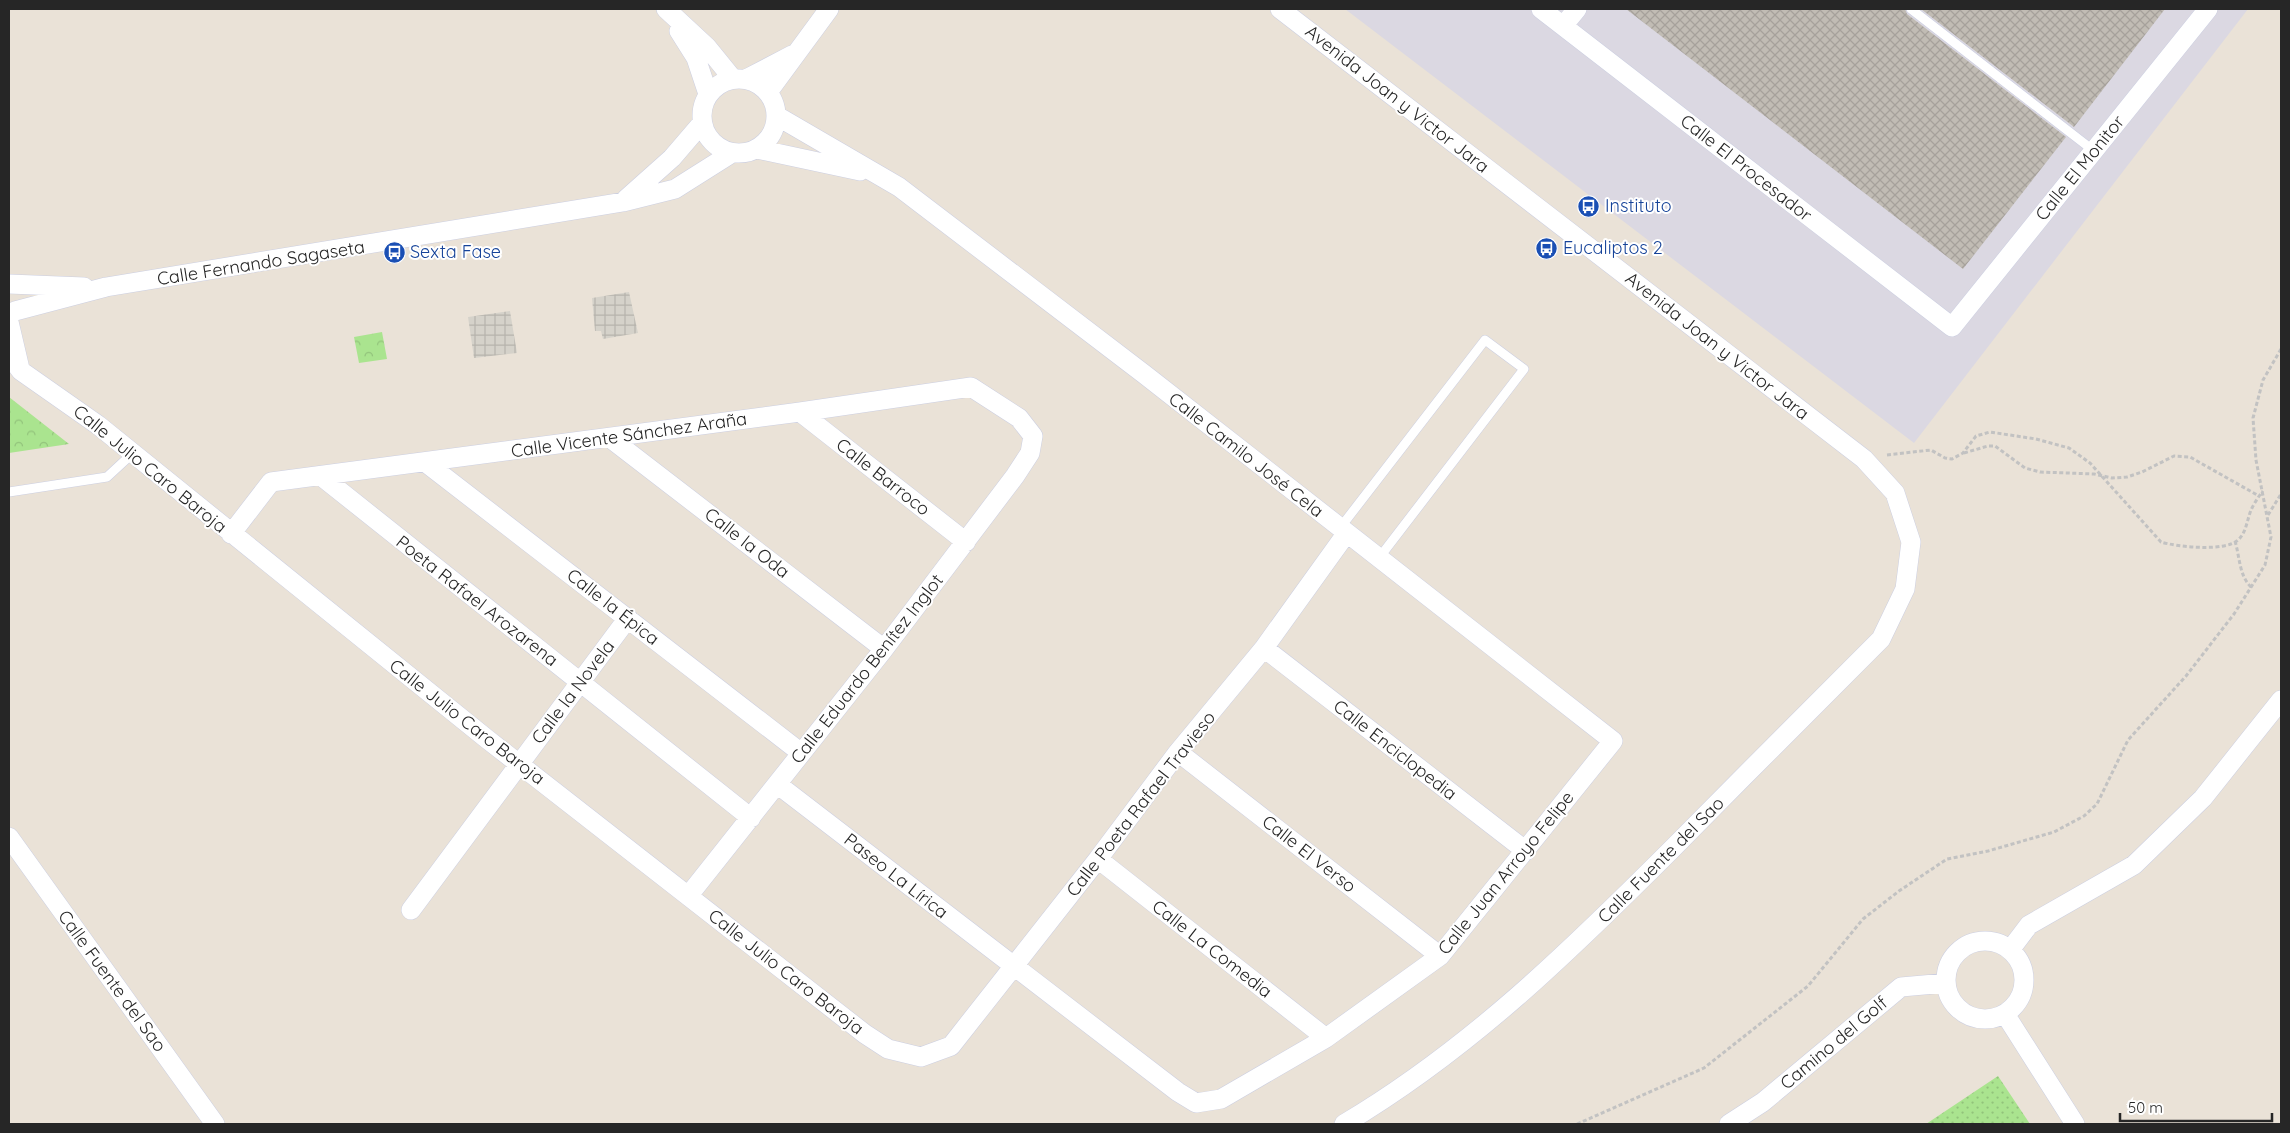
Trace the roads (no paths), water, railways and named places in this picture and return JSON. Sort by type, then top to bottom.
[{"type":"street","points":[[666,9],[740,79],[762,86],[768,92],[774,104],[776,116],[771,135],[757,149],[745,153],[732,153],[712,142],[706,133],[701,113],[708,94],[719,84],[740,79],[796,53]]},
{"type":"street","points":[[666,9],[696,58],[708,94]]},
{"type":"street","points":[[768,92],[829,9]]},
{"type":"street","name":"Avenida Joan y Victor Jara","points":[[1280,9],[1864,459],[1895,493],[1911,542]]},
{"type":"street","name":"Calle El Procesador","points":[[1541,9],[1952,327]]},
{"type":"street","points":[[1563,26],[1577,9]]},
{"type":"street","name":"Calle El Monitor","points":[[1952,327],[2208,9]]},
{"type":"street","name":"Calle Camilo José Cela","points":[[776,116],[906,192],[1136,368],[1613,742]]},
{"type":"street","points":[[623,202],[672,158],[702,122]]},
{"type":"street","name":"Calle Camilo José Cela","points":[[757,149],[876,175]]},
{"type":"street","name":"Calle Fernando Sagaseta","points":[[11,318],[106,287],[623,202],[675,189],[732,153]]},
{"type":"street","points":[[9,286],[14,296],[11,318],[21,371]]},
{"type":"street","name":"Calle Fernando Sagaseta","points":[[9,286],[106,287]]},
{"type":"street","name":"Calle Julio Caro Baroja","points":[[9,356],[21,371],[98,425],[519,764],[865,1034],[888,1049],[921,1057]]},
{"type":"street","name":"Calle Vicente Sánchez Araña","points":[[231,534],[271,482],[610,438],[971,387],[1019,418],[1034,436]]},
{"type":"street","name":"Calle Barroco","points":[[800,412],[966,542]]},
{"type":"street","name":"Calle Eduardo Benítez Inglot","points":[[689,895],[778,784],[800,752],[884,649],[966,542],[1030,453],[1034,436]]},
{"type":"street","name":"Calle la Oda","points":[[610,438],[884,649]]},
{"type":"street","name":"Calle la Épica","points":[[425,462],[800,752]]},
{"type":"street","name":"Poeta Rafael Arozarena","points":[[321,476],[751,818]]},
{"type":"street","name":"Calle Poeta Rafael Travieso","points":[[921,1057],[950,1046],[1014,968],[1178,752],[1264,648],[1343,532]]},
{"type":"street","name":"Calle Fuente del Sao","points":[[1344,1124],[1395,1094],[1478,1032],[1573,948],[1881,639],[1905,589],[1911,542]]},
{"type":"street","name":"Calle la Novela","points":[[411,910],[628,618]]},
{"type":"street","name":"Calle Enciclopedia","points":[[1264,648],[1526,851]]},
{"type":"street","points":[[2010,950],[2029,925],[2134,865],[2203,798],[2281,700]]},
{"type":"street","name":"Calle Juan Arroyo Felipe","points":[[1014,968],[1178,1092],[1196,1103],[1221,1099],[1326,1038],[1440,956],[1613,742]]},
{"type":"street","name":"Calle El Verso","points":[[1178,752],[1440,956]]},
{"type":"street","name":"Paseo La Lírica","points":[[778,784],[1014,968]]},
{"type":"street","name":"Calle Fuente del Sao","points":[[9,837],[215,1124]]},
{"type":"street","name":"Calle La Comedia","points":[[1098,859],[1326,1038]]},
{"type":"street","points":[[1986,941],[1999,944],[2010,950],[2020,962],[2024,976],[2023,991],[2016,1004],[2005,1014],[1990,1019],[1974,1018],[1960,1011],[1950,998],[1946,983],[1947,970],[1952,958],[1961,949],[1973,943],[1986,941]]},
{"type":"street","name":"Camino del Golf","points":[[1729,1124],[1763,1102],[1901,987],[1946,983]]},
{"type":"street","points":[[2005,1014],[2075,1124]]},
{"type":"lane","points":[[1911,9],[2094,151]]},
{"type":"lane","points":[[1343,532],[1485,340],[1524,369],[1379,559]]},
{"type":"lane","points":[[9,492],[107,477],[133,453]]},
{"type":"place","name":"Instituto","points":[[1589,206]]},
{"type":"place","name":"Eucaliptos 2","points":[[1547,248]]},
{"type":"place","name":"Sexta Fase","points":[[394,252]]}]
